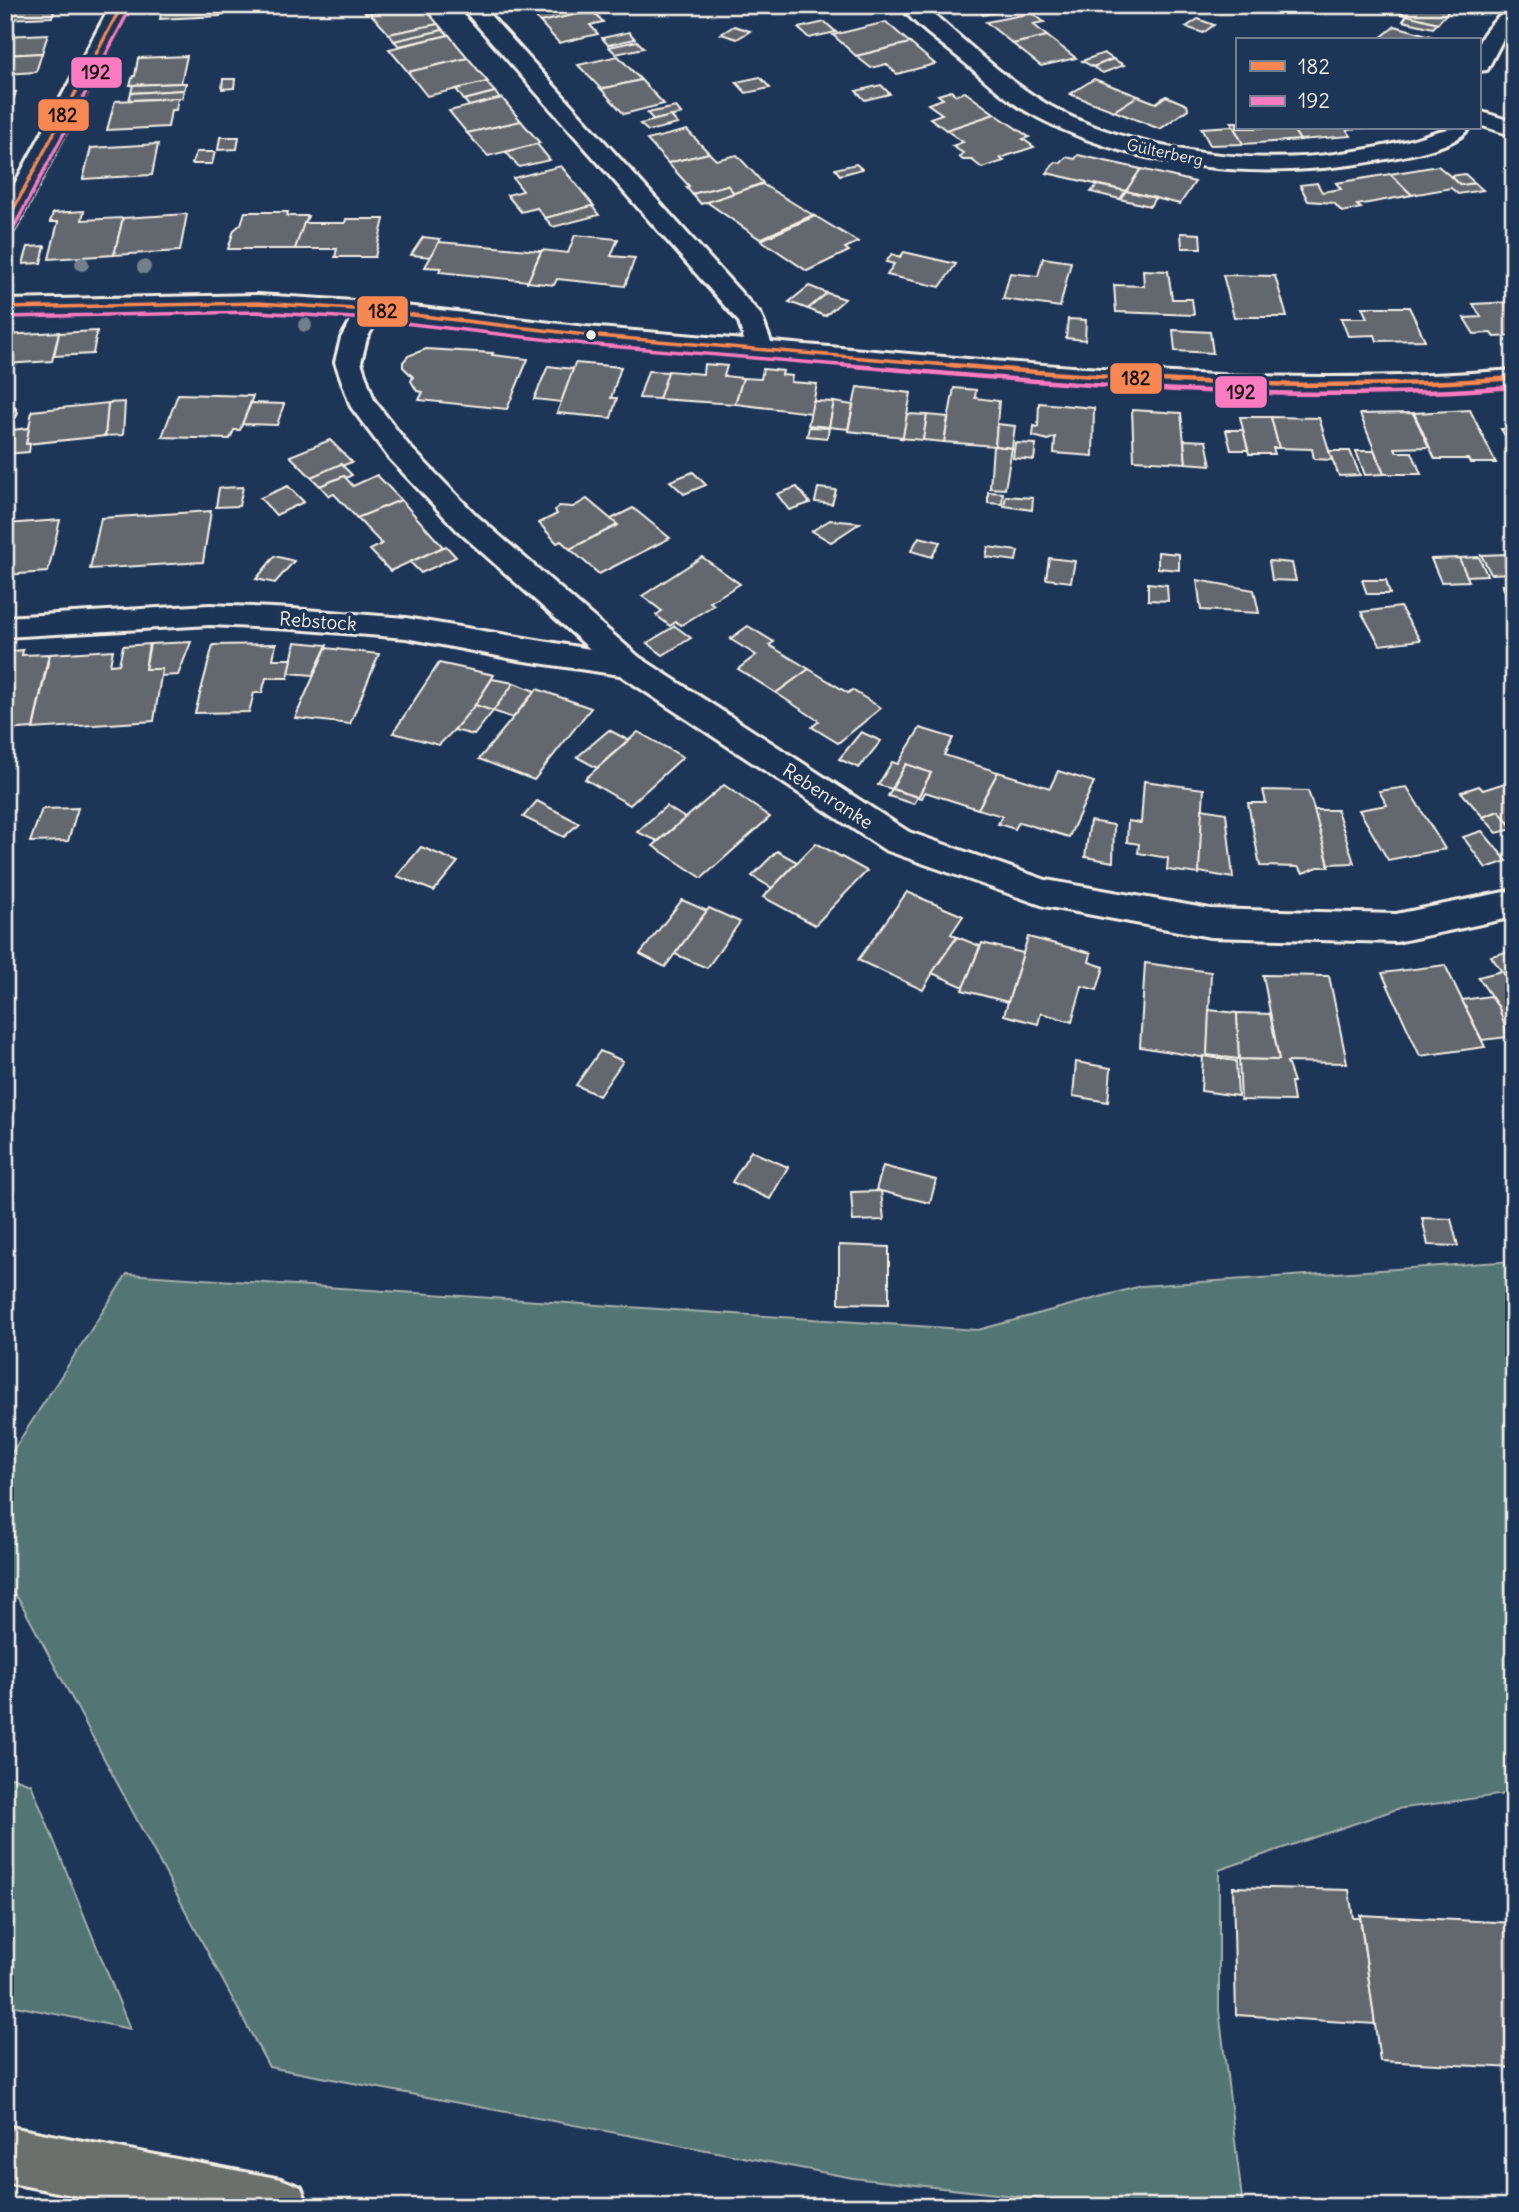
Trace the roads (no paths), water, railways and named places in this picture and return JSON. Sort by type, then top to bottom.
[{"type":"main road","points":[[5,2154],[281,2207]]},
{"type":"street","points":[[5,226],[122,5]]},
{"type":"street","points":[[469,5],[752,320],[759,348]]},
{"type":"street","name":"Gülterberg","points":[[910,5],[1031,104],[1088,133],[1138,148],[1203,161],[1268,165],[1346,161],[1409,148],[1453,130]]},
{"type":"street","points":[[1480,63],[1493,37],[1514,14]]},
{"type":"street","points":[[1480,118],[1514,129]]},
{"type":"street","points":[[5,308],[258,303],[370,310],[586,335],[1080,376],[1273,384],[1465,382],[1514,378]]},
{"type":"street","name":"Rebenranke","points":[[370,310],[354,338],[348,362],[361,401],[399,452],[467,523],[628,665],[897,841],[1044,892],[1210,923],[1396,928],[1514,903]]},
{"type":"street","name":"Rebstock","points":[[5,627],[210,615],[293,619],[406,628],[518,649],[628,665]]}]
